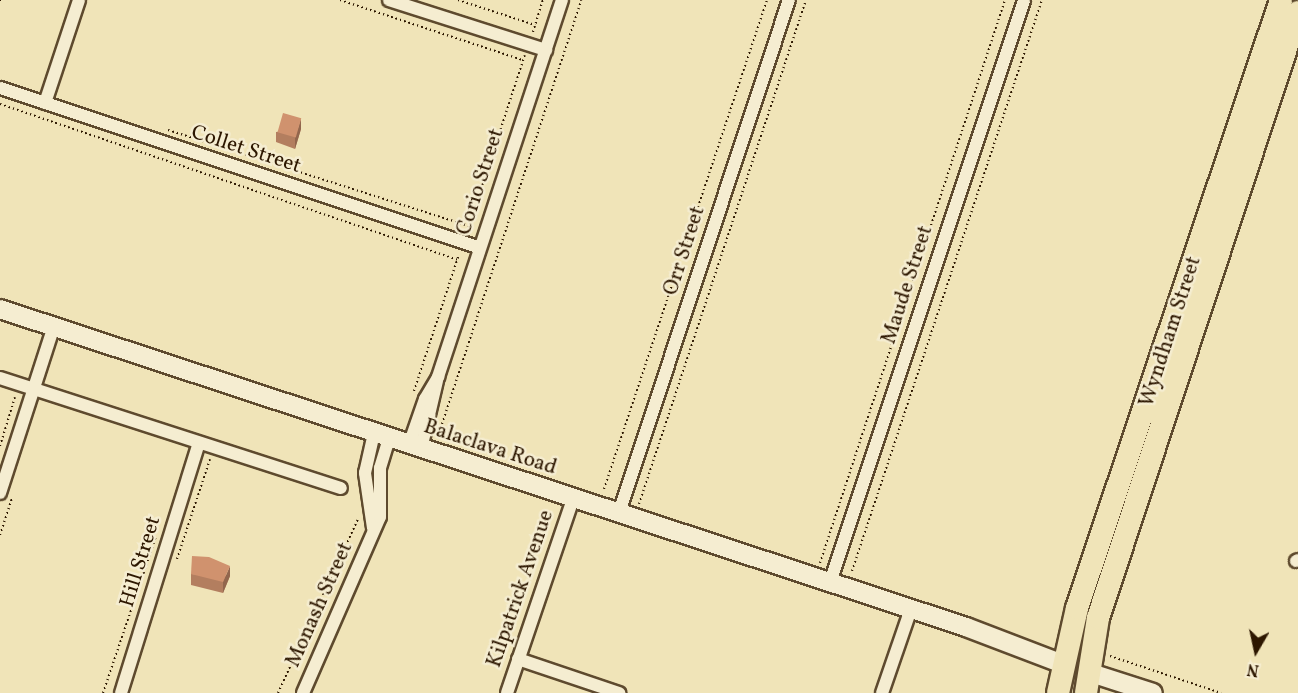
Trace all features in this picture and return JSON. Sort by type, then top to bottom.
[{"type":"highway","name":"Wyndham Street","points":[[1058,693],[1077,608],[1281,0]]},
{"type":"highway","name":"Wyndham Street","points":[[1087,682],[1102,607],[1298,12]]},
{"type":"highway","points":[[1063,664],[1087,682]]},
{"type":"main road","name":"Balaclava Road","points":[[0,309],[966,627],[1063,664]]},
{"type":"main road","points":[[1087,682],[1153,693]]},
{"type":"street","points":[[45,103],[79,0]]},
{"type":"street","points":[[389,0],[546,50]]},
{"type":"street","name":"Corio Street","points":[[415,447],[425,399],[438,377],[562,0]]},
{"type":"street","name":"Orr Street","points":[[619,513],[789,0]]},
{"type":"street","name":"Maude Street","points":[[830,583],[1024,0]]},
{"type":"street","name":"Collet Street","points":[[0,88],[480,249]]},
{"type":"street","points":[[0,493],[54,326]]},
{"type":"street","points":[[0,378],[341,488]]},
{"type":"street","name":"Monash Street","points":[[303,693],[380,517],[382,436]]},
{"type":"street","name":"Hill Street","points":[[121,693],[199,443]]},
{"type":"street","name":"Kilpatrick Avenue","points":[[507,693],[573,499]]},
{"type":"street","points":[[882,693],[911,609]]},
{"type":"street","points":[[518,659],[619,693]]},
{"type":"path","points":[[340,0],[523,60]]},
{"type":"path","points":[[458,0],[535,25]]},
{"type":"path","points":[[411,400],[543,0]]},
{"type":"path","points":[[442,424],[581,0]]},
{"type":"path","points":[[604,489],[767,0]]},
{"type":"path","points":[[639,504],[806,0]]},
{"type":"path","points":[[820,563],[1005,0]]},
{"type":"path","points":[[852,572],[1042,0]]},
{"type":"path","points":[[0,104],[457,260]]},
{"type":"path","points":[[162,128],[468,226]]},
{"type":"path","points":[[0,446],[16,393]]},
{"type":"path","points":[[278,693],[360,516]]},
{"type":"path","points":[[103,693],[159,527]]},
{"type":"path","points":[[1103,654],[1221,693]]},
{"type":"building","points":[[283,113],[301,118],[296,137],[277,132]]},
{"type":"building","points":[[192,556],[209,557],[230,566],[223,582],[191,574]]}]
